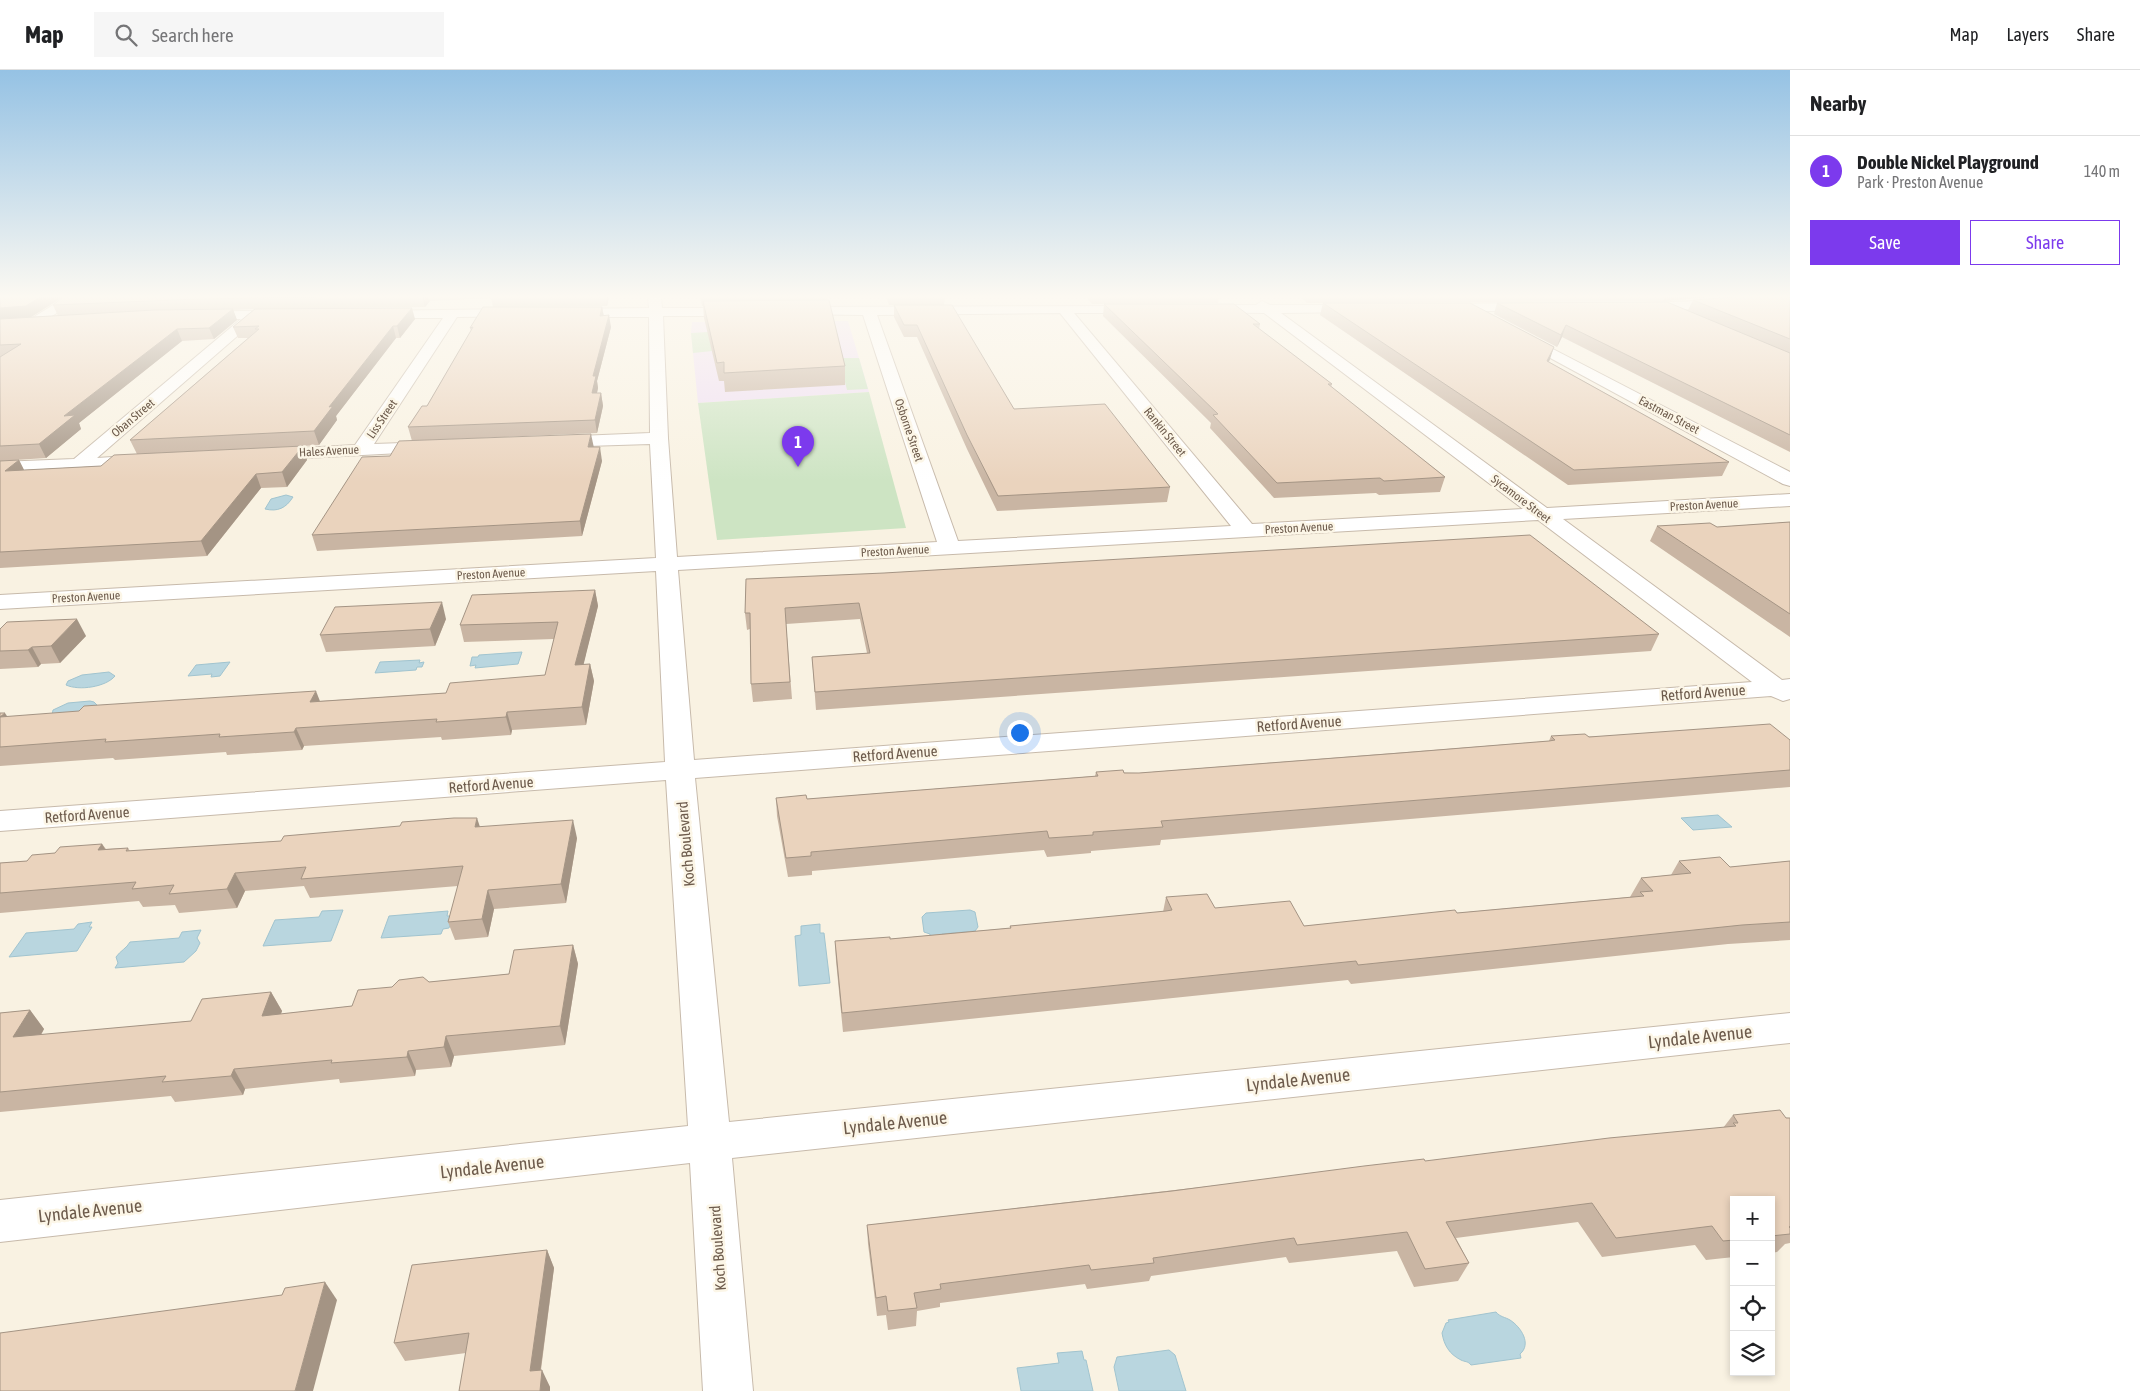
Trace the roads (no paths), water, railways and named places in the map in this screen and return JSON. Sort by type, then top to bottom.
[{"type":"street","name":"Oban Street","points":[[79,464],[203,359]]},
{"type":"street","name":"Liss Street","points":[[362,450],[423,359]]},
{"type":"street","name":"Koch Boulevard","points":[[657,359],[659,438],[680,770],[728,1391]]},
{"type":"street","name":"Osborne Street","points":[[885,359],[950,548]]},
{"type":"street","name":"Rankin Street","points":[[1104,359],[1246,531]]},
{"type":"street","name":"Sycamore Street","points":[[1334,359],[1542,514],[1785,691]]},
{"type":"street","name":"Eastman Street","points":[[1564,359],[1790,480]]},
{"type":"street","points":[[541,442],[659,438]]},
{"type":"street","name":"Hales Avenue","points":[[254,455],[451,446]]},
{"type":"street","points":[[0,468],[157,460]]},
{"type":"street","name":"Preston Avenue","points":[[0,602],[1790,500]]},
{"type":"street","name":"Retford Avenue","points":[[0,821],[1785,691]]},
{"type":"street","name":"Lyndale Avenue","points":[[0,1221],[710,1142],[1790,1028]]},
{"type":"water","points":[[286,495],[293,497],[288,504],[274,510],[265,509],[271,499]]},
{"type":"water","points":[[522,652],[518,664],[475,668],[476,665],[470,666],[472,657],[478,657],[479,655]]},
{"type":"water","points":[[420,660],[419,663],[424,662],[422,667],[417,667],[416,670],[375,673],[380,662]]},
{"type":"water","points":[[230,662],[220,676],[211,677],[212,674],[188,676],[196,665]]},
{"type":"water","points":[[109,672],[115,676],[111,680],[99,685],[78,688],[66,685],[68,681],[82,675]]},
{"type":"water","points":[[90,701],[97,705],[92,711],[52,715],[53,710],[68,703]]},
{"type":"water","points":[[1718,815],[1732,827],[1693,830],[1681,818]]},
{"type":"water","points":[[343,910],[331,941],[263,946],[275,920],[319,917],[322,911]]},
{"type":"water","points":[[970,910],[975,912],[978,927],[975,931],[942,934],[942,937],[930,938],[930,934],[924,932],[922,917],[926,913]]},
{"type":"water","points":[[448,911],[447,916],[453,916],[449,928],[443,929],[441,934],[381,938],[389,916]]},
{"type":"water","points":[[92,922],[89,927],[92,927],[77,951],[9,957],[26,933],[74,929],[78,924]]},
{"type":"water","points":[[820,924],[820,933],[824,933],[830,983],[799,986],[795,936],[801,935],[801,926]]},
{"type":"water","points":[[201,930],[197,938],[200,943],[196,951],[184,962],[115,968],[118,963],[116,957],[130,942],[179,938],[182,932]]},
{"type":"water","points":[[1496,1312],[1514,1323],[1524,1336],[1525,1345],[1520,1354],[1521,1358],[1471,1365],[1450,1352],[1442,1333],[1446,1323],[1449,1322],[1448,1320]]},
{"type":"water","points":[[1169,1350],[1175,1355],[1186,1391],[1119,1391],[1114,1367],[1117,1357]]},
{"type":"water","points":[[1082,1351],[1093,1391],[1021,1391],[1017,1368],[1059,1363],[1057,1353]]},
{"type":"place","name":"Double Nickel Playground","points":[[798,467]]}]
